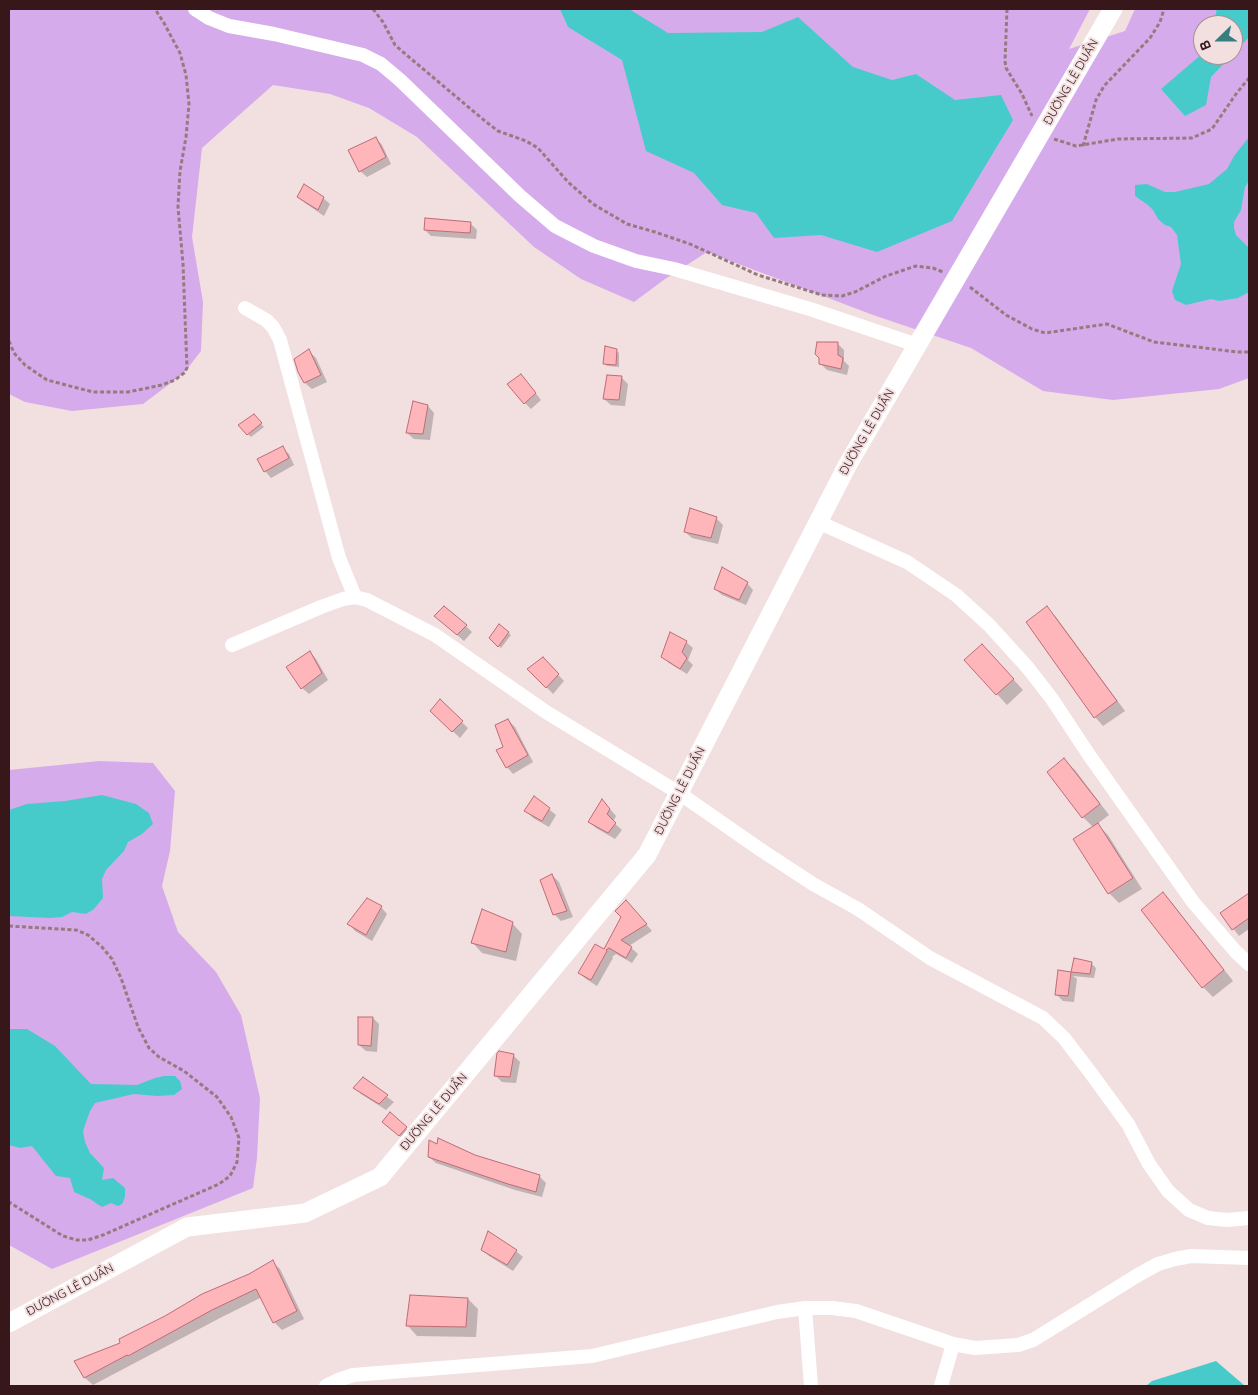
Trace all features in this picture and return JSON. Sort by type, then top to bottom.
[{"type":"main road","name":"ĐƯỜNG LÊ DUẨN","points":[[9,1323],[187,1227],[305,1213],[380,1177],[647,855],[848,464],[1113,9]]},
{"type":"street","points":[[195,9],[209,18],[229,26],[274,34],[363,55],[381,64],[520,196],[555,226],[594,246],[636,261],[674,269],[810,310],[917,345]]},
{"type":"street","points":[[245,308],[274,327],[280,340],[339,558],[356,597]]},
{"type":"street","points":[[818,522],[906,562],[956,595],[989,626],[1028,668],[1052,699],[1089,755],[1193,902],[1236,952],[1249,964]]},
{"type":"street","points":[[232,645],[321,608],[356,597],[367,600],[435,635],[546,712],[679,793],[761,850],[813,884],[858,909],[930,958],[1043,1018],[1064,1038],[1128,1124],[1149,1164],[1168,1191],[1189,1210],[1208,1218],[1227,1220],[1249,1218]]},
{"type":"street","points":[[326,1386],[353,1375],[592,1356],[777,1312],[805,1308],[832,1308],[856,1311],[952,1344],[975,1348],[1018,1345],[1033,1340],[1158,1264],[1175,1258],[1191,1256],[1249,1258]]},
{"type":"street","points":[[805,1308],[811,1386]]},
{"type":"street","points":[[941,1386],[952,1344]]},
{"type":"path","points":[[9,340],[14,353],[25,365],[47,380],[93,392],[128,392],[162,384],[175,380],[187,368],[183,264],[178,207],[180,172],[189,104],[186,75],[180,53],[155,9]]},
{"type":"path","points":[[373,9],[383,22],[391,39],[403,52],[491,126],[538,148],[568,182],[592,204],[627,224],[690,244],[758,275],[822,295],[842,296],[856,292],[886,276],[916,266],[933,268],[957,277],[1006,315],[1032,329],[1045,333],[1107,324],[1154,342],[1249,352]]},
{"type":"path","points":[[1007,9],[1006,68],[1022,94],[1041,133],[1066,144],[1083,146],[1118,139],[1182,139],[1199,136],[1212,129],[1249,78]]},
{"type":"path","points":[[1083,146],[1096,100],[1104,86],[1150,38],[1160,22],[1164,9]]},
{"type":"path","points":[[9,926],[76,930],[88,935],[102,947],[112,959],[121,978],[138,1027],[149,1048],[184,1071],[217,1097],[231,1117],[238,1138],[237,1162],[230,1176],[218,1184],[88,1240],[77,1240],[64,1236],[9,1202]]},
{"type":"shaded area","points":[[9,9],[1090,9],[1069,49],[1125,31],[1135,9],[1249,9],[1249,378],[1219,389],[1113,400],[1043,391],[971,348],[873,315],[707,252],[634,302],[581,279],[534,247],[417,137],[369,108],[330,94],[273,85],[202,148],[192,237],[203,302],[201,351],[184,373],[143,404],[72,411],[25,402],[9,394]]},
{"type":"shaded area","points":[[99,761],[153,763],[175,791],[170,851],[162,886],[178,932],[216,972],[241,1015],[260,1098],[257,1158],[253,1188],[52,1269],[9,1245],[9,770]]},
{"type":"water","points":[[560,9],[629,9],[668,33],[762,32],[798,17],[853,67],[892,80],[916,74],[955,100],[1001,95],[1013,120],[952,221],[877,252],[821,235],[774,238],[756,213],[722,205],[694,173],[646,151],[622,60],[568,27]]},
{"type":"water","points":[[1217,9],[1249,9],[1249,37],[1243,43],[1243,15],[1216,15]]},
{"type":"water","points":[[1193,62],[1193,65],[1222,65],[1211,77],[1206,105],[1185,116],[1161,89]]},
{"type":"water","points":[[1249,137],[1249,181],[1245,187],[1241,210],[1234,222],[1234,228],[1236,235],[1248,247],[1249,292],[1238,298],[1219,301],[1211,299],[1186,305],[1175,300],[1172,291],[1181,264],[1177,235],[1171,227],[1158,219],[1148,205],[1135,196],[1135,185],[1147,184],[1165,192],[1175,192],[1209,184],[1227,169],[1234,156]]},
{"type":"water","points":[[102,795],[136,804],[149,813],[153,824],[142,834],[128,842],[124,851],[106,870],[102,879],[103,898],[94,909],[86,914],[72,912],[62,917],[50,918],[9,916],[9,810],[27,804],[65,801]]},
{"type":"water","points":[[9,1029],[27,1029],[55,1046],[91,1084],[137,1085],[164,1076],[175,1076],[180,1081],[182,1089],[174,1095],[134,1094],[95,1103],[90,1111],[83,1131],[85,1142],[90,1153],[104,1168],[102,1180],[113,1178],[125,1188],[125,1197],[122,1204],[118,1206],[111,1203],[102,1207],[74,1192],[70,1178],[56,1176],[32,1146],[20,1148],[9,1145]]},
{"type":"water","points":[[1216,1361],[1245,1386],[1146,1386],[1152,1381]]},
{"type":"building","points":[[376,137],[386,157],[359,172],[348,150]]},
{"type":"building","points":[[304,184],[324,197],[318,210],[297,197]]},
{"type":"building","points":[[425,218],[471,222],[470,233],[424,230]]},
{"type":"building","points":[[817,342],[838,342],[838,355],[843,358],[841,369],[819,364],[819,358],[815,354]]},
{"type":"building","points":[[605,346],[617,349],[616,365],[603,364]]},
{"type":"building","points":[[309,349],[321,375],[304,383],[294,359]]},
{"type":"building","points":[[521,374],[536,393],[524,404],[507,384]]},
{"type":"building","points":[[607,375],[622,376],[619,400],[603,399]]},
{"type":"building","points":[[413,401],[428,405],[423,434],[406,433]]},
{"type":"building","points":[[254,414],[262,423],[247,435],[238,425]]},
{"type":"building","points":[[283,446],[289,458],[264,472],[257,459]]},
{"type":"building","points":[[690,508],[717,517],[711,538],[684,532]]},
{"type":"building","points":[[722,567],[748,582],[739,600],[714,589]]},
{"type":"building","points":[[444,606],[467,625],[457,635],[434,616]]},
{"type":"building","points":[[1047,606],[1117,701],[1094,718],[1026,622]]},
{"type":"building","points":[[499,624],[509,632],[498,647],[489,638]]},
{"type":"building","points":[[670,632],[687,641],[682,652],[687,658],[680,669],[661,657]]},
{"type":"building","points":[[982,644],[1014,679],[996,695],[964,660]]},
{"type":"building","points":[[310,651],[322,673],[301,689],[286,667]]},
{"type":"building","points":[[543,657],[559,674],[546,688],[527,669]]},
{"type":"building","points":[[440,699],[463,721],[452,732],[430,711]]},
{"type":"building","points":[[508,719],[528,755],[506,768],[496,750],[503,747],[495,725]]},
{"type":"building","points":[[1064,758],[1100,804],[1082,818],[1047,772]]},
{"type":"building","points":[[534,796],[550,808],[542,821],[524,811]]},
{"type":"building","points":[[602,799],[610,809],[607,814],[616,823],[608,833],[588,822]]},
{"type":"building","points":[[1098,823],[1133,878],[1108,894],[1073,839]]},
{"type":"building","points":[[552,874],[567,911],[553,915],[540,880]]},
{"type":"building","points":[[1163,892],[1224,970],[1202,988],[1141,910]]},
{"type":"building","points":[[1249,893],[1249,918],[1232,930],[1220,913]]},
{"type":"building","points":[[367,898],[382,906],[366,935],[347,924]]},
{"type":"building","points":[[626,900],[647,924],[621,940],[632,947],[626,958],[609,948],[606,950],[591,980],[578,973],[595,944],[604,949],[621,917],[615,911]]},
{"type":"building","points":[[482,909],[513,922],[506,952],[471,943]]},
{"type":"building","points":[[1074,958],[1092,962],[1090,974],[1071,972]]},
{"type":"building","points":[[1058,970],[1071,972],[1068,996],[1055,995]]},
{"type":"building","points":[[358,1017],[373,1017],[371,1046],[358,1045]]},
{"type":"building","points":[[499,1051],[514,1054],[510,1077],[494,1076],[497,1053]]},
{"type":"building","points":[[363,1077],[388,1095],[379,1104],[353,1088]]},
{"type":"building","points":[[390,1112],[407,1127],[399,1136],[382,1122]]},
{"type":"building","points":[[438,1138],[475,1155],[540,1175],[536,1192],[428,1157],[429,1140],[437,1144]]},
{"type":"building","points":[[488,1231],[517,1250],[507,1265],[481,1250]]},
{"type":"building","points":[[273,1260],[297,1311],[273,1323],[256,1289],[212,1310],[84,1378],[74,1361],[120,1343],[119,1339],[165,1316],[202,1294],[249,1274]]},
{"type":"building","points":[[410,1295],[468,1298],[466,1327],[406,1326]]}]
